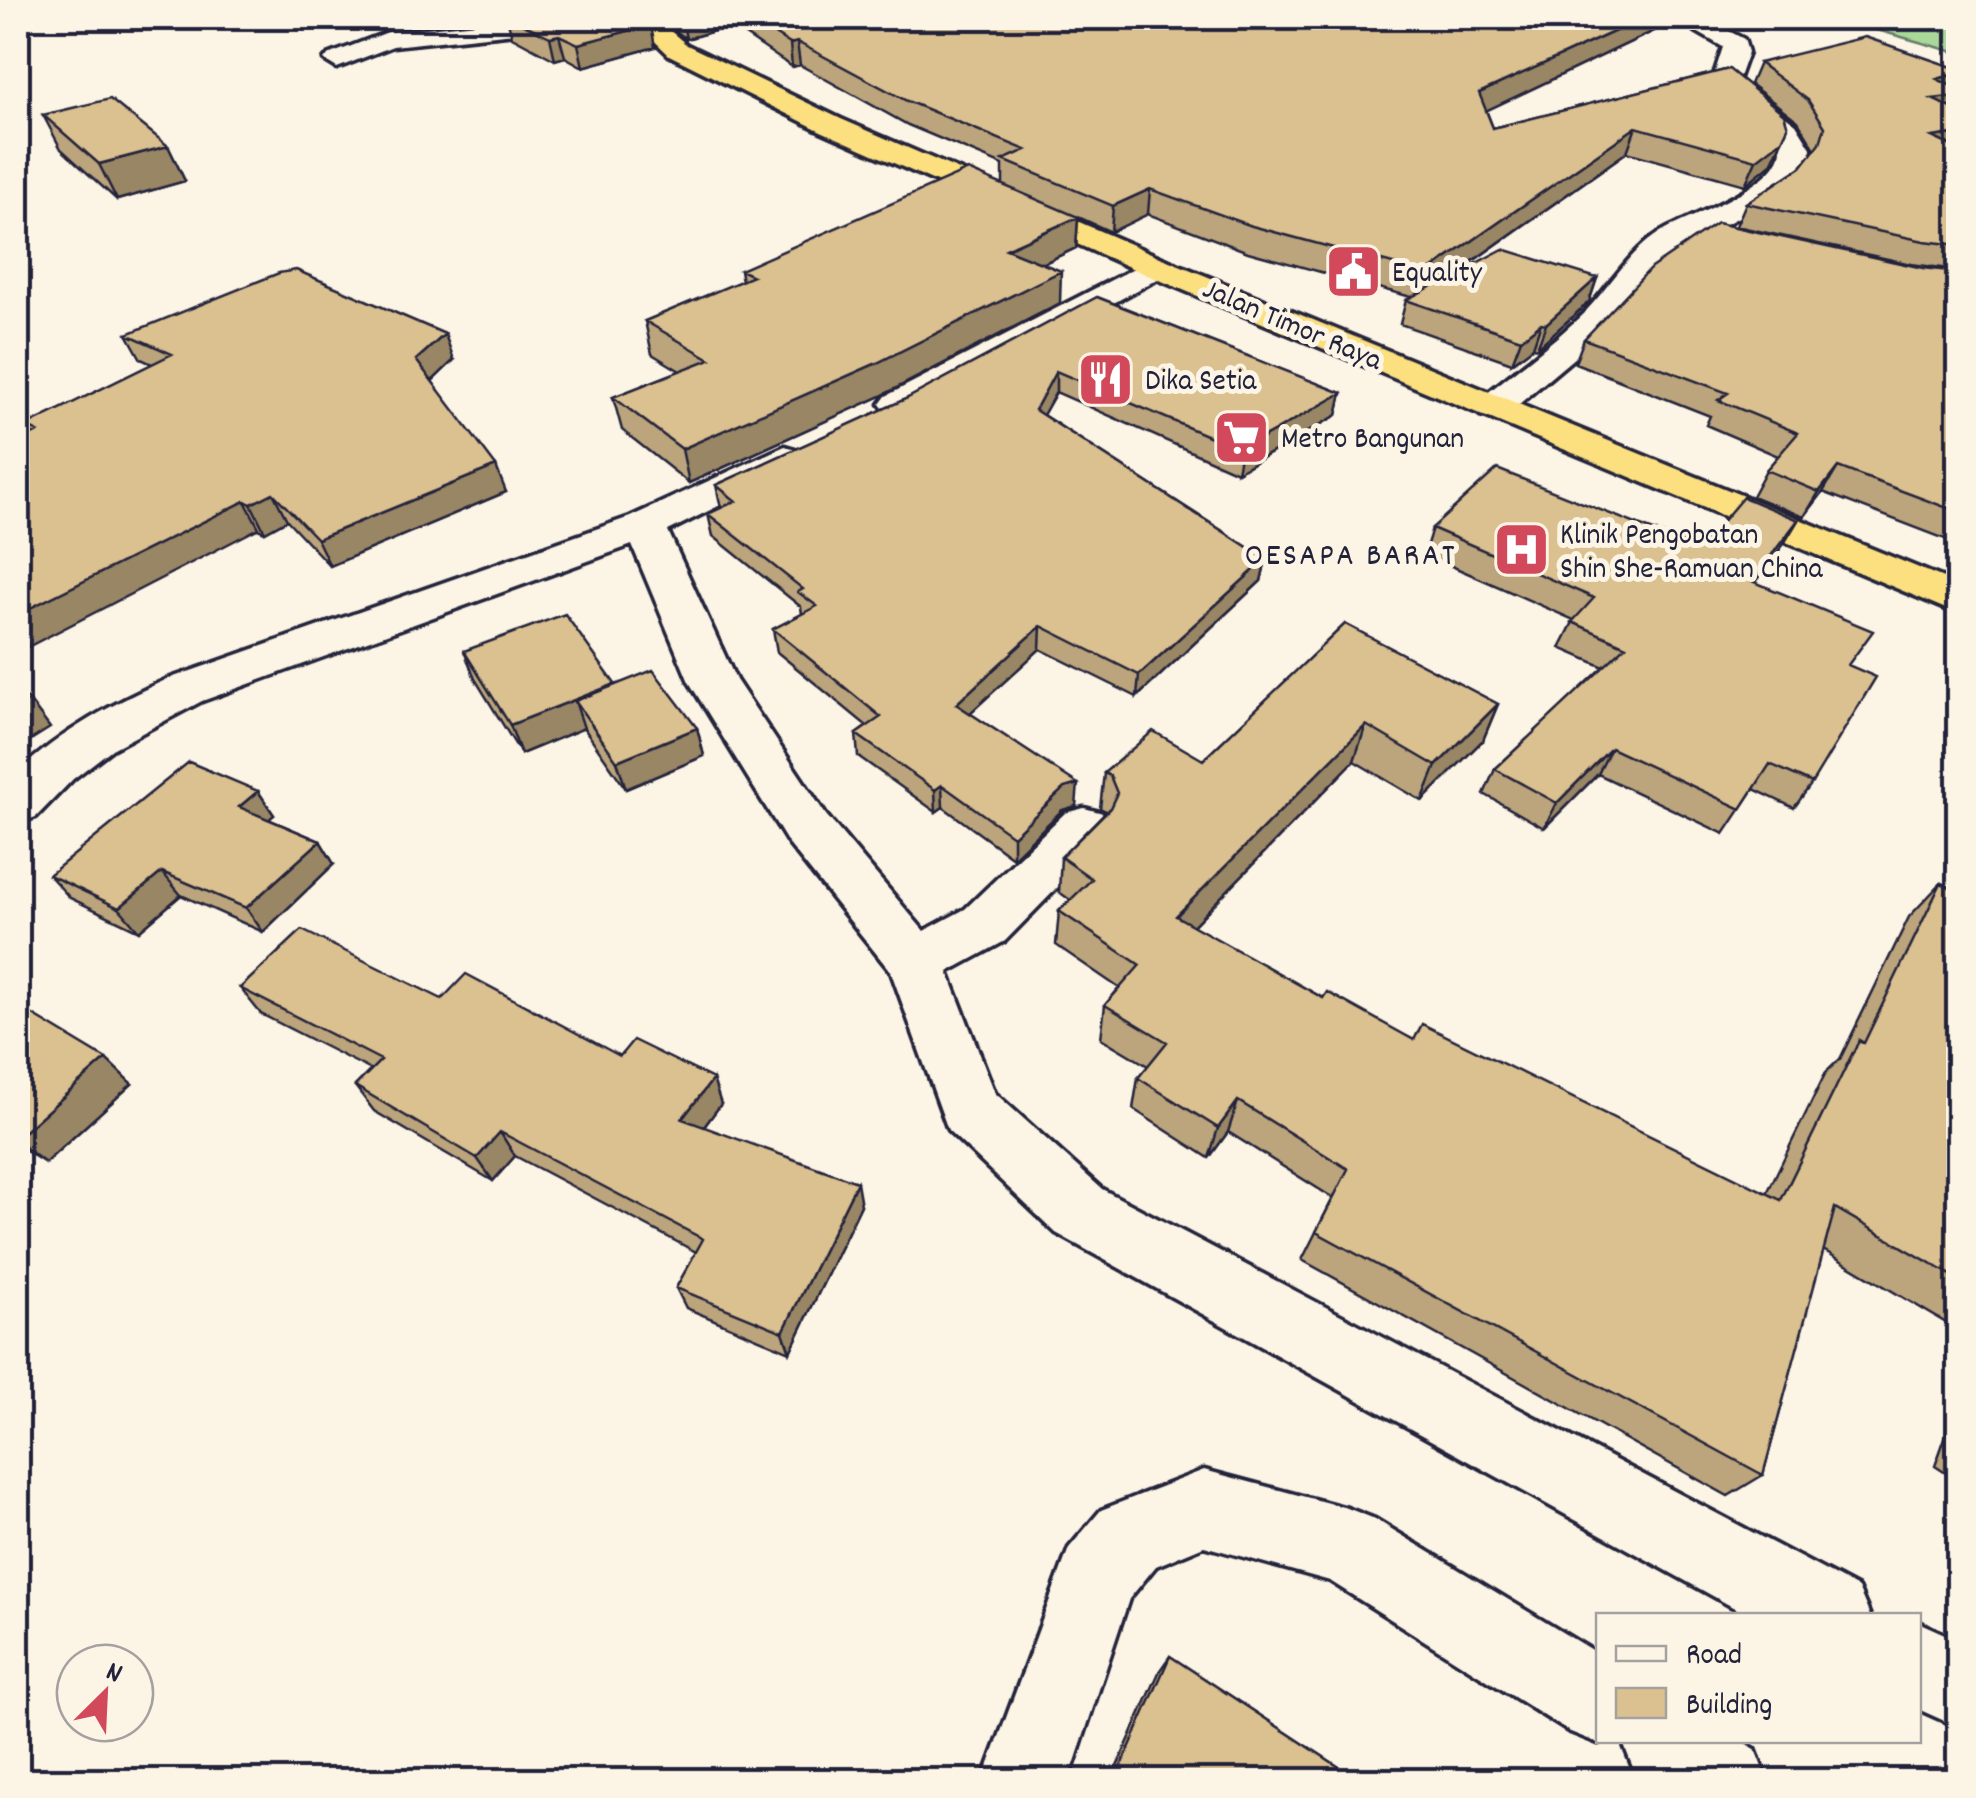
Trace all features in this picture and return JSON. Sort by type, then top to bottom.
[{"type":"highway","name":"Jalan Timor Raya","points":[[642,18],[678,50],[752,88],[1156,266],[1958,600]]},
{"type":"street","points":[[337,60],[388,39],[590,18]]},
{"type":"street","points":[[1492,407],[1609,306],[1652,253],[1723,214],[1792,167],[1797,154],[1786,129],[1742,99],[1725,81],[1736,52],[1735,44],[1685,18]]},
{"type":"street","points":[[1688,230],[1737,241]]},
{"type":"street","points":[[18,804],[32,787],[119,719],[185,690],[645,526],[744,475],[840,434],[1156,266]]},
{"type":"street","points":[[645,526],[713,682],[808,829],[916,962],[970,1110],[1079,1211],[1824,1613]]},
{"type":"street","points":[[916,962],[985,924],[1084,827]]},
{"type":"street","points":[[1026,1780],[1097,1576],[1129,1538],[1204,1508],[1347,1547],[1596,1699]]},
{"type":"street","points":[[1921,1666],[1958,1685]]},
{"type":"street","points":[[1668,1743],[1724,1780]]},
{"type":"green space","points":[[1835,18],[1958,18],[1958,53]]},
{"type":"building","points":[[511,18],[644,18],[651,25],[578,44],[559,35],[550,37]]},
{"type":"building","points":[[750,18],[1644,18],[1479,93],[1493,128],[1729,69],[1784,114],[1788,127],[1782,140],[1756,160],[1636,127],[1426,273],[1252,226],[1150,189],[1113,206],[1003,160],[1026,150],[907,101],[797,42],[790,44]]},
{"type":"building","points":[[1865,37],[1958,69],[1958,73],[1937,79],[1958,89],[1958,96],[1932,99],[1958,111],[1958,133],[1932,137],[1958,149],[1958,245],[1746,203],[1801,167],[1820,143],[1825,127],[1808,100],[1759,63]]},
{"type":"building","points":[[110,99],[168,146],[99,164],[43,115]]},
{"type":"building","points":[[968,170],[1078,217],[1006,249],[1061,271],[877,363],[682,449],[613,397],[710,359],[645,321],[753,276],[740,270]]},
{"type":"building","points":[[1717,223],[1923,268],[1958,272],[1958,512],[1838,467],[1819,492],[1766,470],[1798,433],[1718,400],[1728,393],[1584,339],[1651,268]]},
{"type":"building","points":[[1503,249],[1597,278],[1546,324],[1541,323],[1521,339],[1406,300]]},
{"type":"building","points":[[296,270],[445,334],[416,360],[496,466],[317,539],[273,493],[251,504],[245,501],[18,614],[18,442],[38,432],[26,426],[172,354],[127,334],[279,273]]},
{"type":"building","points":[[1097,297],[1342,393],[1241,450],[1056,371],[1035,410],[1266,559],[1139,675],[1041,626],[956,704],[1078,784],[1064,788],[1013,836],[942,785],[935,790],[856,734],[881,717],[773,629],[817,606],[798,592],[803,589],[708,514],[736,501],[716,485],[908,398]]},
{"type":"building","points":[[1497,469],[1699,549],[1743,497],[1798,520],[1752,581],[1873,631],[1848,665],[1876,677],[1812,783],[1770,764],[1741,809],[1611,748],[1557,803],[1495,769],[1626,646],[1572,622],[1594,598],[1432,528]]},
{"type":"building","points":[[565,614],[615,684],[510,725],[464,651]]},
{"type":"building","points":[[1345,624],[1498,704],[1436,766],[1366,725],[1176,916],[1323,998],[1327,992],[1414,1040],[1422,1024],[1781,1200],[1859,1040],[1864,1043],[1941,883],[1958,891],[1958,1279],[1835,1208],[1763,1475],[1316,1232],[1348,1169],[1238,1101],[1218,1128],[1138,1078],[1167,1042],[1105,1005],[1140,965],[1059,911],[1092,879],[1061,857],[1110,808],[1117,793],[1110,776],[1104,773],[1153,731],[1203,760]]},
{"type":"building","points":[[653,670],[697,728],[617,761],[575,701]]},
{"type":"building","points":[[18,693],[29,700],[18,707]]},
{"type":"building","points":[[189,762],[258,791],[239,807],[320,841],[246,908],[162,872],[119,908],[49,875]]},
{"type":"building","points":[[302,930],[442,999],[466,974],[620,1056],[633,1040],[713,1079],[682,1119],[857,1182],[783,1332],[676,1288],[703,1239],[500,1132],[477,1158],[355,1086],[381,1060],[240,988]]},
{"type":"building","points":[[18,1006],[106,1059],[18,1137]]},
{"type":"building","points":[[1170,1656],[1359,1780],[1115,1780]]},
{"type":"place","name":"Equality","points":[[1353,271]]},
{"type":"place","name":"Dika Setia","points":[[1106,379]]},
{"type":"place","name":"Metro Bangunan","points":[[1242,437]]},
{"type":"place","name":"Klinik Pengobatan Shin She-Ramuan China","points":[[1521,550]]},
{"type":"district","name":"OESAPA BARAT","points":[[1351,553]]}]
